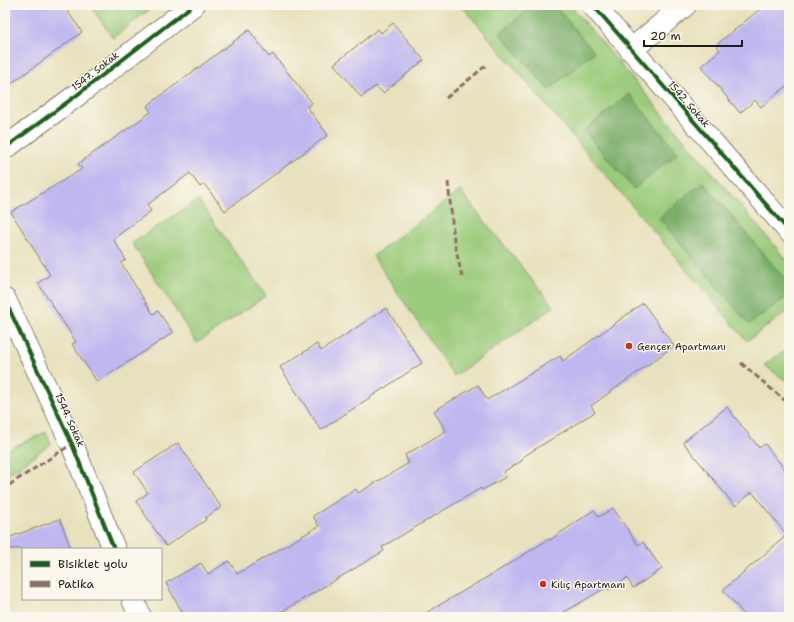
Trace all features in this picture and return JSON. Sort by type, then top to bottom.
[{"type":"street","name":"1547. Sokak","points":[[5,148],[194,5]]},
{"type":"street","name":"1542. Sokak","points":[[593,5],[789,231]]},
{"type":"street","points":[[631,50],[685,5]]},
{"type":"street","name":"1544. Sokak","points":[[5,300],[72,444],[114,548]]},
{"type":"street","points":[[133,600],[140,617]]},
{"type":"green space","points":[[90,5],[155,5],[113,38]]},
{"type":"green space","points":[[461,5],[570,5],[789,263],[789,310],[747,341]]},
{"type":"green space","points":[[534,5],[554,5],[594,52],[549,90],[500,33]]},
{"type":"green space","points":[[629,94],[678,153],[634,189],[584,131]]},
{"type":"green space","points":[[703,182],[789,284],[789,295],[749,324],[659,218]]},
{"type":"green space","points":[[460,191],[554,307],[454,376],[373,256]]},
{"type":"green space","points":[[198,200],[266,296],[197,343],[132,243]]},
{"type":"green space","points":[[789,348],[789,380],[785,380],[764,365]]},
{"type":"green space","points":[[46,432],[51,444],[5,477],[5,451]]},
{"type":"building","points":[[14,5],[63,5],[82,32],[5,88],[5,12]]},
{"type":"building","points":[[765,5],[789,5],[789,84],[761,107],[755,100],[740,113],[701,66],[720,50],[716,45]]},
{"type":"building","points":[[393,23],[424,60],[383,93],[376,86],[361,97],[334,64],[378,29],[381,33]]},
{"type":"building","points":[[249,30],[269,57],[273,54],[312,103],[307,107],[328,135],[225,211],[204,184],[200,187],[190,173],[147,205],[151,211],[113,239],[126,260],[121,263],[153,314],[158,311],[173,333],[97,382],[72,344],[76,342],[38,283],[50,275],[11,212],[82,169],[78,164],[151,112],[147,106]]},
{"type":"building","points":[[643,303],[674,346],[591,406],[595,412],[521,458],[523,460],[503,472],[506,477],[482,490],[481,488],[382,547],[384,551],[273,617],[185,617],[166,583],[201,563],[208,574],[229,561],[237,574],[319,526],[313,516],[356,489],[358,493],[409,463],[405,455],[446,431],[434,411],[478,385],[487,400],[560,356],[563,361]]},
{"type":"building","points":[[386,308],[422,363],[321,430],[280,367],[317,344],[321,351]]},
{"type":"building","points":[[727,407],[759,448],[765,444],[789,475],[789,617],[746,617],[723,590],[787,535],[752,492],[735,506],[683,442]]},
{"type":"building","points":[[178,443],[221,507],[205,518],[206,520],[166,546],[136,501],[148,493],[134,472]]},
{"type":"building","points":[[613,508],[638,545],[643,542],[662,569],[633,588],[627,578],[609,590],[607,587],[556,617],[419,617],[549,539],[550,540],[594,510],[599,517]]},
{"type":"building","points":[[60,519],[71,548],[5,549],[5,539]]},
{"type":"marked path","points":[[446,98],[488,64]]},
{"type":"marked path","points":[[448,182],[454,240],[462,277]]},
{"type":"marked path","points":[[741,363],[789,404]]},
{"type":"marked path","points":[[9,485],[72,444]]},
{"type":"cycle path","points":[[5,148],[77,95],[193,5]]},
{"type":"cycle path","points":[[593,5],[789,231]]},
{"type":"cycle path","points":[[5,300],[72,444],[114,548]]},
{"type":"place","name":"Gençer Apartmanı","points":[[629,346]]},
{"type":"place","name":"Kılıç Apartmanı","points":[[543,584]]}]
